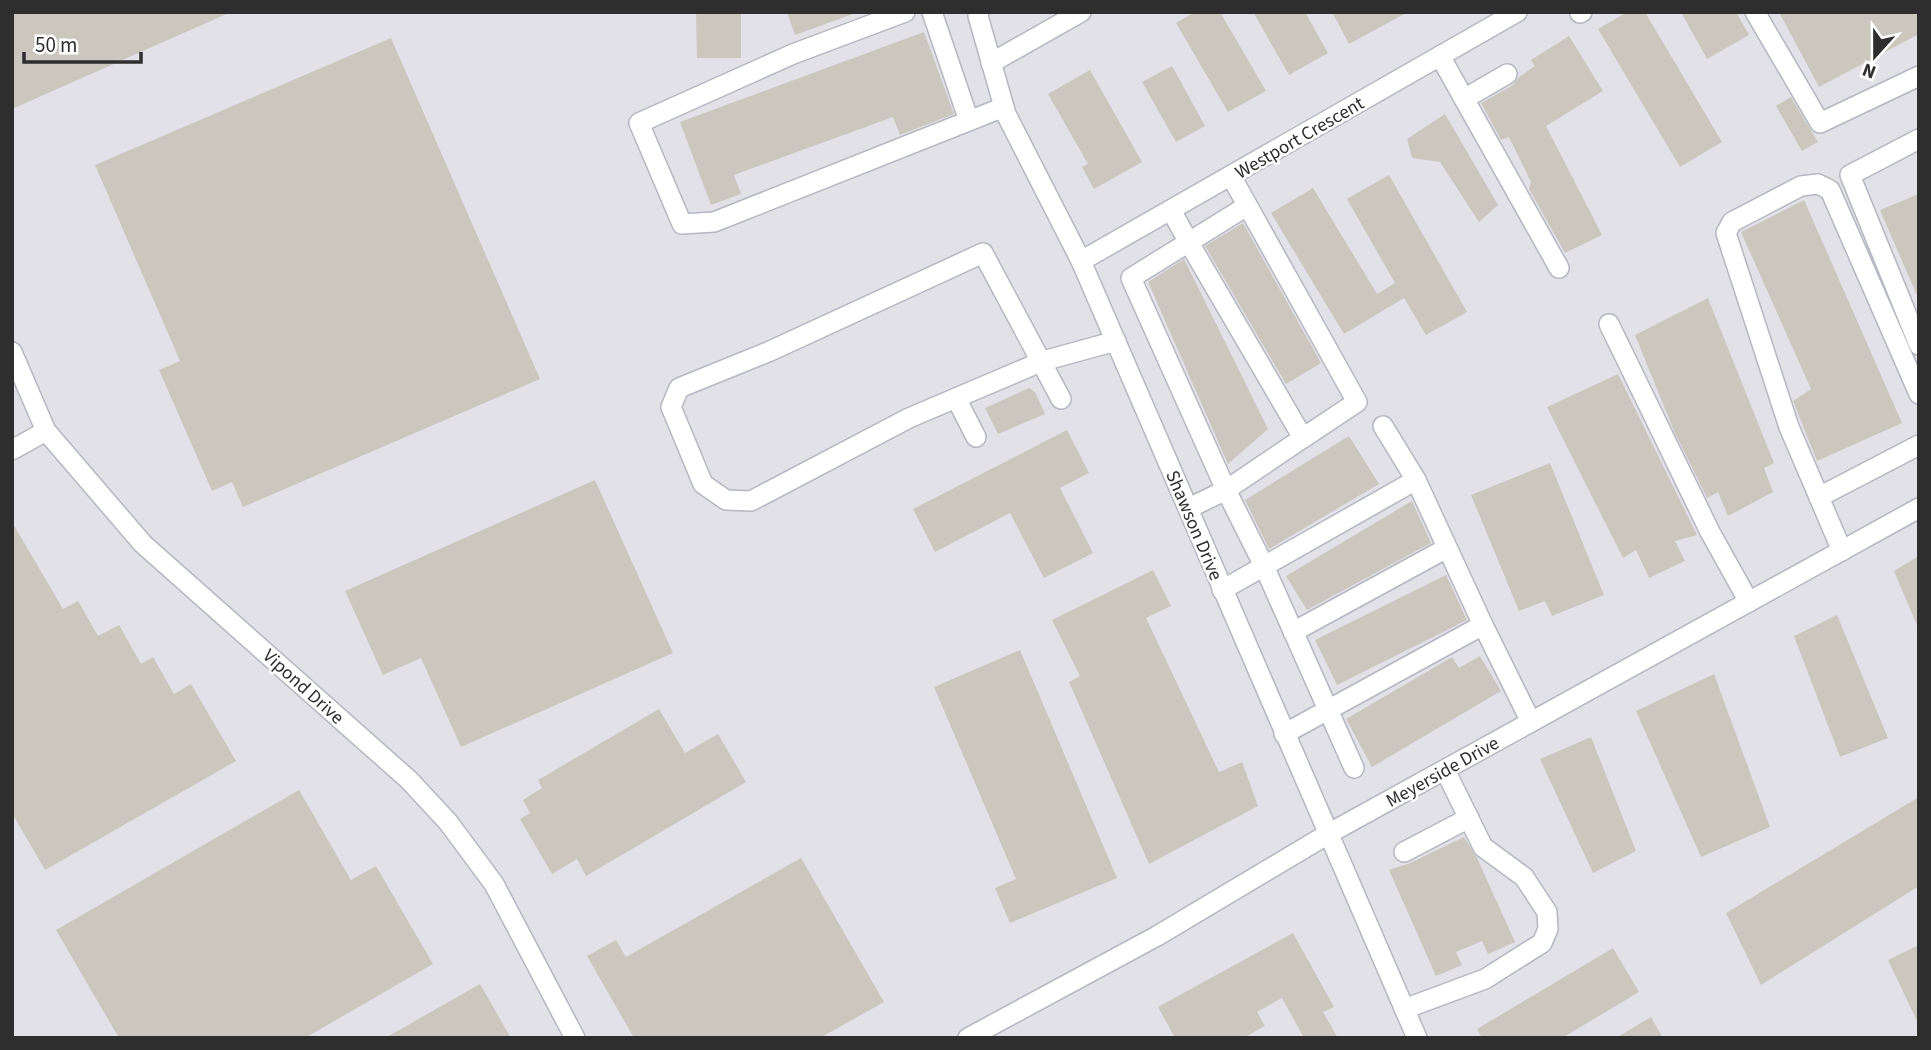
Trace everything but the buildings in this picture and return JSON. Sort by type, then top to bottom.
[{"type":"street","points":[[905,12],[793,54],[639,123],[682,224],[714,222],[1004,107]]},
{"type":"street","points":[[932,12],[970,121]]},
{"type":"street","name":"Shawson Drive","points":[[979,12],[1004,107],[1081,261],[1417,1038]]},
{"type":"street","points":[[992,63],[1081,12]]},
{"type":"street","name":"Westport Crescent","points":[[1081,261],[1517,12]]},
{"type":"street","points":[[1755,12],[1820,123],[1919,76]]},
{"type":"street","points":[[1440,56],[1559,268]]},
{"type":"street","points":[[1464,99],[1507,74]]},
{"type":"street","points":[[1919,139],[1850,175],[1919,345]]},
{"type":"street","points":[[1189,508],[1226,490],[1357,402],[1231,176]]},
{"type":"street","points":[[1842,551],[1789,427],[1726,233],[1732,222],[1801,187],[1818,184],[1830,190],[1919,394]]},
{"type":"street","points":[[1247,206],[1130,278],[1226,490],[1264,566],[1354,768]]},
{"type":"street","points":[[1171,210],[1303,438]]},
{"type":"street","points":[[1061,399],[1042,361],[983,253],[768,352],[679,388],[671,407],[703,484],[726,500],[751,500],[909,418],[1042,361],[1116,341]]},
{"type":"street","points":[[1609,324],[1710,532],[1749,602]]},
{"type":"street","name":"Vipond Drive","points":[[12,352],[46,430],[143,544],[409,780],[448,822],[494,884],[575,1038]]},
{"type":"street","points":[[956,398],[976,438]]},
{"type":"street","points":[[1383,426],[1416,480],[1531,722]]},
{"type":"street","points":[[12,450],[46,430]]},
{"type":"street","points":[[1818,496],[1919,445]]},
{"type":"street","points":[[1222,590],[1416,480]]},
{"type":"street","name":"Meyerside Drive","points":[[968,1038],[1185,920],[1328,834],[1919,509]]},
{"type":"street","points":[[1293,632],[1447,548]]},
{"type":"street","points":[[1284,734],[1483,625]]},
{"type":"street","points":[[1404,1009],[1485,979],[1542,943],[1548,929],[1547,912],[1524,877],[1483,847],[1445,770]]},
{"type":"street","points":[[1404,852],[1469,818]]},
{"type":"shaded area","points":[[12,12],[1919,12],[1919,1038],[12,1038]]}]
